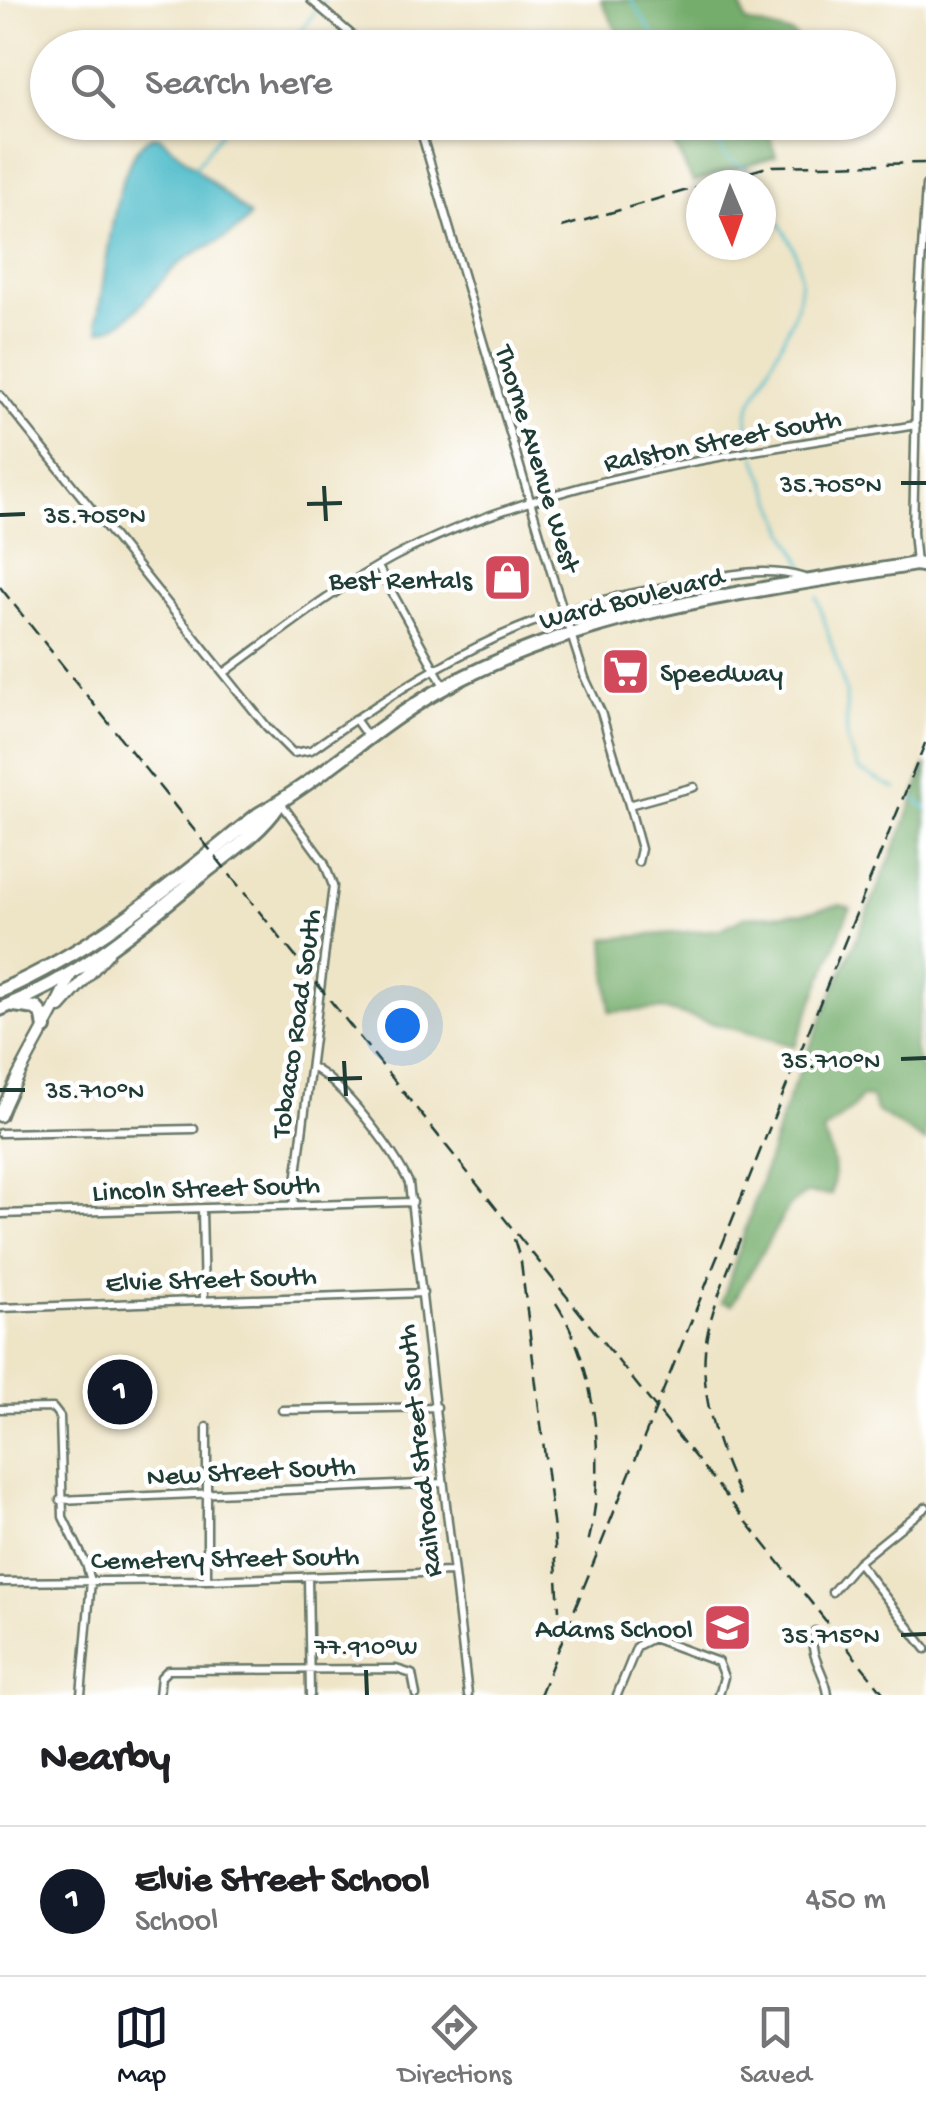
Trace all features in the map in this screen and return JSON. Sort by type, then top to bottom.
[{"type":"highway","name":"Ward Boulevard","points":[[2,990],[84,948],[132,916],[259,814],[367,736],[445,687],[504,658],[570,633],[638,614],[923,562]]},
{"type":"highway","name":"Ward Boulevard","points":[[6,1007],[109,952],[246,839],[280,802]]},
{"type":"highway","points":[[70,976],[84,948]]},
{"type":"highway","points":[[6,1007],[36,1008],[43,1016],[45,1028]]},
{"type":"street","points":[[310,0],[346,30]]},
{"type":"street","name":"Thorne Avenue West","points":[[423,140],[570,633],[601,712],[629,805],[641,850],[638,862]]},
{"type":"street","points":[[923,562],[913,532],[926,185]]},
{"type":"street","points":[[0,395],[292,753],[311,750],[434,668],[499,636],[564,611],[744,572],[771,572],[815,582]]},
{"type":"street","name":"Ralston Street South","points":[[224,673],[378,566],[484,517],[626,476],[916,426]]},
{"type":"street","points":[[378,566],[445,687]]},
{"type":"street","points":[[354,719],[367,736]]},
{"type":"street","points":[[629,805],[694,787]]},
{"type":"street","name":"Tobacco Road South","points":[[280,802],[324,862],[333,886],[294,1206]]},
{"type":"street","points":[[55,1011],[109,952]]},
{"type":"street","points":[[0,1116],[12,1084],[55,1011],[70,976]]},
{"type":"street","name":"Railroad Street South","points":[[311,1068],[332,1080],[393,1154],[409,1183],[468,1695]]},
{"type":"street","points":[[0,1132],[194,1128]]},
{"type":"street","name":"Lincoln Street South","points":[[0,1214],[413,1202]]},
{"type":"street","points":[[202,1208],[204,1300]]},
{"type":"street","name":"Elvie Street South","points":[[0,1308],[423,1293]]},
{"type":"street","points":[[282,1410],[437,1407]]},
{"type":"street","points":[[0,1408],[52,1408],[60,1417],[60,1500],[66,1528],[91,1580],[82,1695]]},
{"type":"street","points":[[207,1427],[207,1580]]},
{"type":"street","name":"New Street South","points":[[60,1500],[443,1483]]},
{"type":"street","points":[[832,1592],[858,1562],[926,1509]]},
{"type":"street","points":[[858,1562],[926,1649]]},
{"type":"street","name":"Cemetery Street South","points":[[0,1582],[452,1572]]},
{"type":"street","points":[[308,1577],[310,1695]]},
{"type":"street","points":[[814,1631],[812,1650],[824,1672],[828,1695]]},
{"type":"street","points":[[617,1695],[637,1646],[649,1638],[718,1662],[724,1677],[718,1695]]},
{"type":"street","points":[[159,1695],[162,1674],[178,1670],[396,1669],[412,1674],[416,1695]]},
{"type":"green space","points":[[601,0],[739,0],[746,22],[777,30],[616,30]]},
{"type":"green space","points":[[672,140],[771,140],[776,156],[731,170],[687,170]]},
{"type":"green space","points":[[926,764],[926,980],[914,1048],[926,1080],[926,1142],[876,1111],[872,1098],[861,1097],[823,1132],[833,1163],[831,1195],[806,1193],[789,1206],[732,1304],[722,1302],[787,1101],[904,826]]},
{"type":"green space","points":[[841,905],[850,908],[795,1046],[662,1009],[610,1012],[605,939],[721,929],[744,917],[803,913]]},
{"type":"water","points":[[148,140],[163,140],[250,216],[235,231],[174,269],[125,320],[100,331],[97,319],[113,218],[128,166]]},
{"type":"waterway","points":[[302,30],[324,0]]},
{"type":"waterway","points":[[631,0],[650,30]]},
{"type":"waterway","points":[[193,170],[216,140]]},
{"type":"waterway","points":[[716,140],[727,158],[747,170]]},
{"type":"waterway","points":[[753,448],[749,409],[789,327],[800,287],[793,247],[776,220]]},
{"type":"waterway","points":[[755,456],[805,568]]},
{"type":"waterway","points":[[817,597],[846,692],[847,741],[859,770],[896,789]]},
{"type":"waterway","points":[[915,798],[926,809]]},
{"type":"waterway","points":[[926,1012],[922,1044],[926,1055]]},
{"type":"railway","points":[[757,170],[770,166],[926,163]]},
{"type":"railway","points":[[562,227],[686,190]]},
{"type":"railway","points":[[0,587],[885,1695]]},
{"type":"railway","points":[[540,1695],[926,741]]},
{"type":"railway","points":[[514,1239],[521,1262],[554,1530],[559,1610]]},
{"type":"railway","points":[[740,1239],[710,1323],[705,1378],[718,1442],[743,1502]]},
{"type":"railway","points":[[556,1303],[581,1357],[595,1420],[597,1484],[588,1543]]},
{"type":"place","name":"Best Rentals","points":[[507,578]]},
{"type":"place","name":"Speedway","points":[[625,671]]},
{"type":"place","name":"Elvie Street School","points":[[120,1392]]},
{"type":"place","name":"Adams School","points":[[728,1627]]}]
